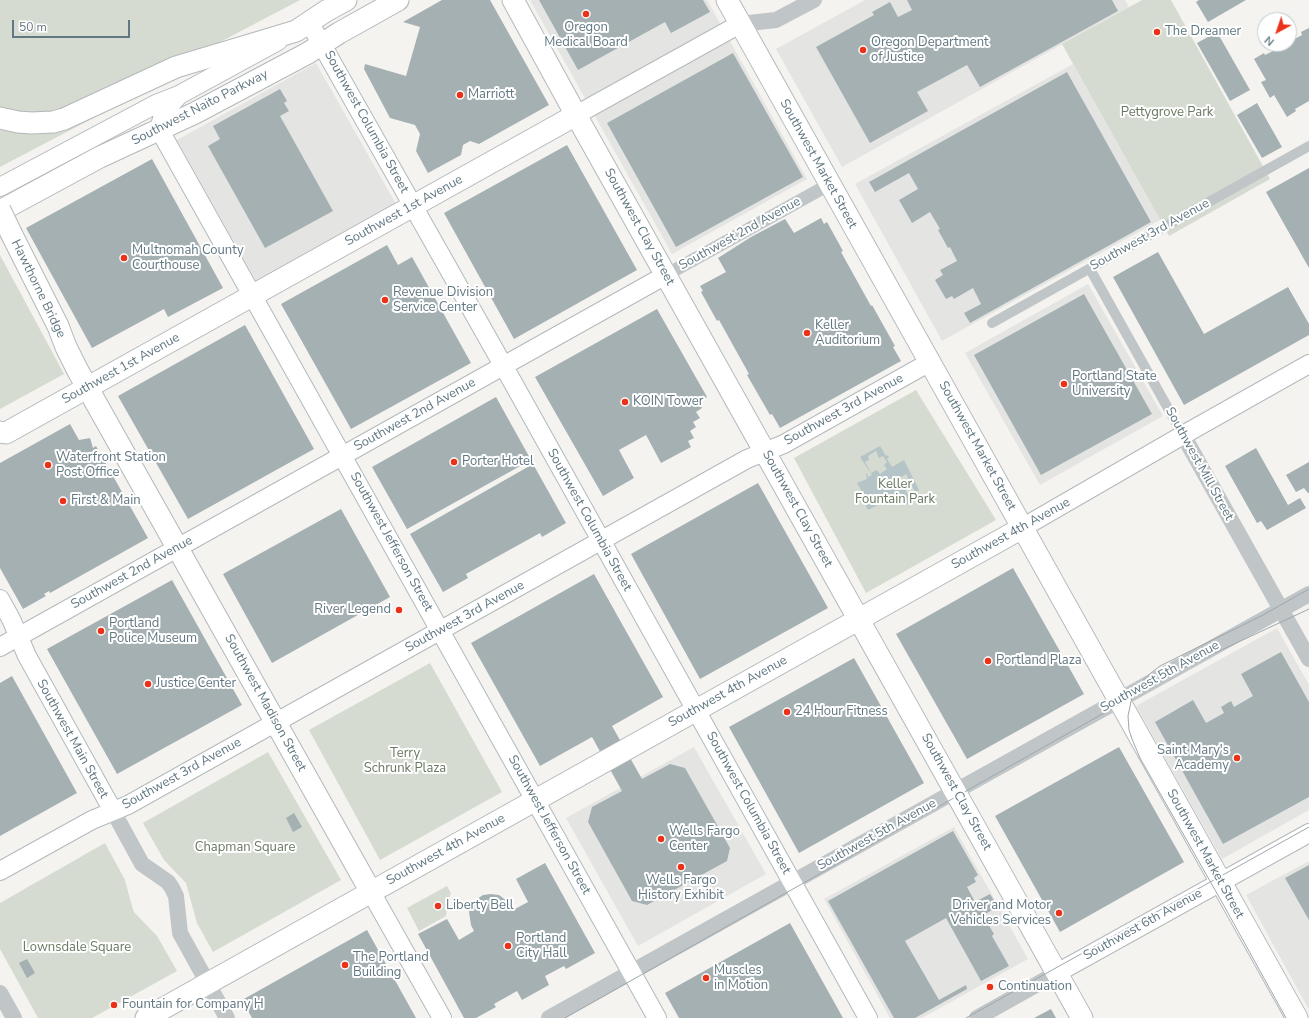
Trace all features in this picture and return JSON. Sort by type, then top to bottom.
[{"type":"main road","name":"Southwest Naito Parkway","points":[[0,187],[156,104],[179,95],[259,52],[346,0]]},
{"type":"main road","name":"Southwest Naito Parkway","points":[[0,210],[100,157],[195,113],[308,53],[398,0]]},
{"type":"main road","name":"Southwest Clay Street","points":[[513,0],[764,452],[1082,1018]]},
{"type":"main road","name":"Southwest Market Street","points":[[727,0],[1297,1018]]},
{"type":"main road","name":"Southwest 1st Avenue","points":[[2,434],[740,24]]},
{"type":"main road","name":"Southwest Columbia Street","points":[[303,26],[322,44],[868,1018]]},
{"type":"main road","points":[[0,118],[32,123],[53,122],[74,116],[176,67],[303,26]]},
{"type":"main road","points":[[159,129],[164,112],[179,95]]},
{"type":"main road","name":"Southwest Jefferson Street","points":[[159,129],[657,1018]]},
{"type":"main road","name":"Hawthorne Bridge","points":[[0,210],[6,234],[58,326],[66,347],[88,387]]},
{"type":"main road","name":"Southwest 2nd Avenue","points":[[0,647],[666,275]]},
{"type":"main road","name":"Southwest 3rd Avenue","points":[[0,871],[92,820],[128,805],[747,459],[784,444],[930,362]]},
{"type":"main road","name":"Southwest 4th Avenue","points":[[146,1018],[1022,528],[1309,364]]},
{"type":"main road","name":"Southwest Madison Street","points":[[88,387],[442,1018]]},
{"type":"main road","name":"Southwest Main Street","points":[[0,599],[11,619],[27,656],[113,811]]},
{"type":"main road","name":"Southwest 6th Avenue","points":[[1057,973],[1309,833]]},
{"type":"street","name":"Southwest 1st Avenue","points":[[740,24],[776,20],[814,0]]},
{"type":"street","name":"Southwest 3rd Avenue","points":[[992,323],[1309,146]]},
{"type":"street","name":"Southwest 2nd Avenue","points":[[666,275],[830,184]]},
{"type":"street","name":"Southwest Mill Street","points":[[1090,268],[1309,659]]},
{"type":"street","name":"Southwest 5th Avenue","points":[[549,1018],[1309,594]]},
{"type":"street","name":"Southwest Main Street","points":[[113,811],[142,864],[168,882],[172,888],[176,896],[180,933],[227,1018]]},
{"type":"street","name":"Southwest 6th Avenue","points":[[977,1018],[1057,973]]},
{"type":"street","points":[[0,993],[14,1018]]},
{"type":"shaded area","points":[[530,0],[707,0],[807,179],[672,254]]},
{"type":"shaded area","points":[[865,0],[1125,0],[1129,7],[842,167],[776,49]]},
{"type":"shaded area","points":[[316,63],[396,204],[256,281],[177,140]]},
{"type":"shaded area","points":[[1073,64],[1160,220],[942,341],[855,184]]},
{"type":"shaded area","name":"Portland State University","points":[[1088,284],[1163,416],[1040,485],[965,353]]},
{"type":"shaded area","points":[[880,446],[886,456],[887,455],[889,457],[887,459],[892,467],[904,460],[919,490],[915,492],[906,474],[900,478],[911,502],[906,505],[903,499],[892,505],[886,494],[877,498],[880,504],[868,510],[861,497],[864,495],[857,483],[867,479],[867,473],[868,477],[872,475],[860,457]],"holes":[[[876,451],[879,458],[883,456],[887,462],[884,465],[887,469],[880,474],[877,470],[871,473],[865,462],[869,460],[868,456]]]},
{"type":"shaded area","name":"Saint Mary's Academy","points":[[1277,628],[1309,685],[1309,810],[1222,859],[1136,706]]},
{"type":"shaded area","name":"Wells Fargo Center","points":[[694,747],[766,874],[638,946],[566,818]]},
{"type":"shaded area","points":[[954,827],[1028,959],[922,1018],[890,1018],[824,899]]},
{"type":"shaded area","points":[[1309,861],[1309,1010],[1246,895]]},
{"type":"green space","points":[[0,0],[300,0],[205,50],[120,104],[0,167]]},
{"type":"green space","name":"Pettygrove Park","points":[[1142,0],[1171,0],[1270,179],[1169,236],[1062,44]]},
{"type":"green space","points":[[0,255],[64,374],[0,409]]},
{"type":"green space","name":"Keller Fountain Park","points":[[916,390],[996,520],[866,593],[794,458]]},
{"type":"green space","name":"Terry Schrunk Plaza","points":[[430,663],[502,792],[380,860],[309,730]]},
{"type":"green space","name":"Chapman Square","points":[[268,752],[341,880],[213,952],[197,923],[186,883],[164,860],[143,823]]},
{"type":"green space","name":"Lownsdale Square","points":[[105,843],[125,880],[134,912],[157,936],[177,971],[92,1018],[38,1018],[0,949],[0,903]]},
{"type":"green space","points":[[447,886],[451,893],[447,904],[446,916],[419,931],[407,908]]},
{"type":"building","name":"Marriott","points":[[442,0],[490,0],[549,105],[479,144],[470,141],[463,145],[461,155],[428,173],[416,151],[420,134],[415,125],[390,118],[364,69],[365,64],[406,76],[420,27],[403,22]]},
{"type":"building","points":[[539,0],[703,0],[710,12],[671,33],[665,22],[578,70]]},
{"type":"building","points":[[907,0],[1112,0],[1118,11],[980,87],[967,65],[917,92],[928,111],[870,143],[816,47],[874,15],[872,12],[890,2],[898,17],[912,10]]},
{"type":"building","points":[[1199,0],[1246,0],[1208,22],[1196,2]]},
{"type":"building","points":[[1309,28],[1309,101],[1295,109],[1296,111],[1287,117],[1274,95],[1270,98],[1261,82],[1266,80],[1254,59],[1264,53],[1265,55],[1271,52],[1297,52],[1297,38],[1302,35],[1301,32]]},
{"type":"building","points":[[1217,32],[1250,90],[1230,101],[1197,43]]},
{"type":"building","points":[[733,53],[803,177],[676,247],[607,123]]},
{"type":"building","points":[[1067,72],[1151,222],[970,323],[964,313],[981,304],[973,288],[954,299],[952,296],[946,299],[935,280],[943,275],[940,270],[957,261],[950,247],[948,248],[938,230],[940,229],[930,212],[912,223],[899,200],[918,189],[909,173],[875,192],[869,182]]},
{"type":"building","points":[[280,89],[287,101],[284,103],[289,111],[280,116],[333,211],[265,248],[208,146],[220,139],[213,126]]},
{"type":"building","points":[[1257,103],[1282,147],[1262,158],[1237,115]]},
{"type":"building","points":[[567,145],[637,270],[514,339],[444,213]]},
{"type":"building","name":"Multnomah County Courthouse","points":[[152,159],[223,288],[168,317],[164,309],[92,348],[26,228]]},
{"type":"building","points":[[1309,168],[1309,268],[1266,192]]},
{"type":"building","name":"Keller Auditorium","points":[[821,218],[824,224],[827,222],[843,251],[841,252],[895,346],[893,347],[901,361],[780,428],[772,414],[770,415],[747,375],[749,374],[719,320],[717,321],[701,292],[703,291],[700,286],[726,272],[718,258],[751,237],[785,219],[794,233]]},
{"type":"building","points":[[387,245],[398,265],[412,257],[471,363],[351,429],[281,304]]},
{"type":"building","points":[[1158,252],[1204,334],[1288,287],[1309,324],[1309,335],[1184,405],[1113,277]]},
{"type":"building","name":"Portland State University","points":[[1084,294],[1152,414],[1041,475],[974,355]]},
{"type":"building","name":"KOIN Tower","points":[[657,309],[707,397],[699,401],[702,408],[696,412],[700,418],[693,422],[696,427],[690,431],[694,438],[688,441],[691,447],[661,463],[646,435],[619,450],[634,478],[603,496],[535,377]]},
{"type":"building","points":[[245,325],[314,449],[188,519],[118,396]]},
{"type":"building","name":"Porter Hotel","points":[[496,397],[531,460],[407,529],[372,467]]},
{"type":"building","name":"First & Main","points":[[70,424],[79,440],[90,438],[93,448],[96,446],[148,538],[50,593],[49,591],[44,594],[46,596],[23,609],[0,568],[0,463]]},
{"type":"building","points":[[1256,448],[1288,505],[1300,498],[1306,508],[1267,530],[1261,521],[1257,523],[1225,466]]},
{"type":"building","points":[[1309,462],[1309,493],[1304,488],[1296,492],[1286,475]]},
{"type":"building","points":[[533,464],[566,523],[542,537],[540,533],[466,574],[468,578],[443,592],[410,534]]},
{"type":"building","points":[[758,483],[828,608],[700,679],[631,554]]},
{"type":"building","points":[[341,509],[390,597],[272,663],[223,574]]},
{"type":"building","name":"Portland Plaza","points":[[1013,568],[1084,694],[967,759],[896,634]]},
{"type":"building","points":[[594,574],[663,697],[612,726],[642,779],[670,764],[685,768],[730,848],[727,861],[647,905],[632,901],[588,822],[592,807],[622,791],[592,737],[540,766],[471,643]]},
{"type":"building","name":"Justice Center","points":[[172,580],[242,705],[117,774],[47,649]]},
{"type":"building","name":"Saint Mary's Academy","points":[[1281,652],[1309,702],[1309,797],[1223,844],[1155,722],[1193,700],[1206,723],[1224,713],[1221,707],[1231,701],[1234,707],[1253,696],[1241,674]]},
{"type":"building","points":[[854,658],[924,783],[799,853],[729,727]]},
{"type":"building","points":[[12,676],[77,793],[0,836],[0,683]]},
{"type":"building","points":[[1119,747],[1184,862],[1060,932],[995,816]]},
{"type":"building","points":[[294,813],[302,827],[293,832],[286,818]]},
{"type":"building","points":[[953,831],[978,875],[974,878],[976,882],[967,887],[975,902],[990,894],[998,907],[983,915],[994,934],[992,936],[1009,966],[981,981],[946,918],[905,941],[939,1000],[966,985],[967,989],[915,1018],[894,1018],[828,901]]},
{"type":"building","name":"Portland City Hall","points":[[545,863],[595,953],[566,969],[564,966],[545,976],[549,985],[522,1000],[517,991],[494,1004],[496,1007],[476,1018],[464,1018],[418,934],[447,919],[459,940],[474,931],[471,925],[469,912],[472,904],[483,895],[499,895],[507,901],[513,910],[528,902],[516,879]]},
{"type":"building","points":[[1309,865],[1309,920],[1285,878]]},
{"type":"building","points":[[790,923],[843,1018],[679,1018],[665,993]]},
{"type":"building","name":"The Portland Building","points":[[367,930],[416,1018],[252,1018],[242,1000]]},
{"type":"building","points":[[27,959],[35,973],[27,978],[19,963]]},
{"type":"building","points":[[1051,1009],[1056,1018],[1034,1018]]},
{"type":"tram line","points":[[1286,1018],[1140,758],[1129,730],[1128,716],[1132,697],[1142,681],[1160,666],[1263,615],[1309,589]]},
{"type":"tram line","points":[[565,1018],[1187,666],[1309,609]]},
{"type":"tram line","points":[[966,1018],[1309,827]]},
{"type":"place","name":"Oregon Medical Board","points":[[586,14]]},
{"type":"place","name":"The Dreamer","points":[[1157,32]]},
{"type":"place","name":"Oregon Department of Justice","points":[[863,50]]},
{"type":"place","name":"Marriott","points":[[460,95]]},
{"type":"place","name":"Multnomah County Courthouse","points":[[124,258]]},
{"type":"place","name":"Revenue Division Service Center","points":[[385,300]]},
{"type":"place","name":"Keller Auditorium","points":[[807,333]]},
{"type":"place","name":"Portland State University","points":[[1064,384]]},
{"type":"place","name":"KOIN Tower","points":[[625,402]]},
{"type":"place","name":"Porter Hotel","points":[[454,462]]},
{"type":"place","name":"Waterfront Station Post Office","points":[[48,465]]},
{"type":"place","name":"First & Main","points":[[63,501]]},
{"type":"place","name":"River Legend","points":[[399,610]]},
{"type":"place","name":"Portland Police Museum","points":[[101,631]]},
{"type":"place","name":"Portland Plaza","points":[[988,661]]},
{"type":"place","name":"Justice Center","points":[[148,684]]},
{"type":"place","name":"24 Hour Fitness","points":[[787,712]]},
{"type":"place","name":"Saint Mary's Academy","points":[[1237,758]]},
{"type":"place","name":"Wells Fargo Center","points":[[661,839]]},
{"type":"place","name":"Wells Fargo History Exhibit","points":[[681,867]]},
{"type":"place","name":"Liberty Bell","points":[[438,906]]},
{"type":"place","name":"Driver and Motor Vehicles Services","points":[[1059,913]]},
{"type":"place","name":"Portland City Hall","points":[[508,946]]},
{"type":"place","name":"The Portland Building","points":[[345,965]]},
{"type":"place","name":"Muscles in Motion","points":[[706,978]]},
{"type":"place","name":"Continuation","points":[[990,987]]},
{"type":"place","name":"Fountain for Company H","points":[[114,1005]]}]
